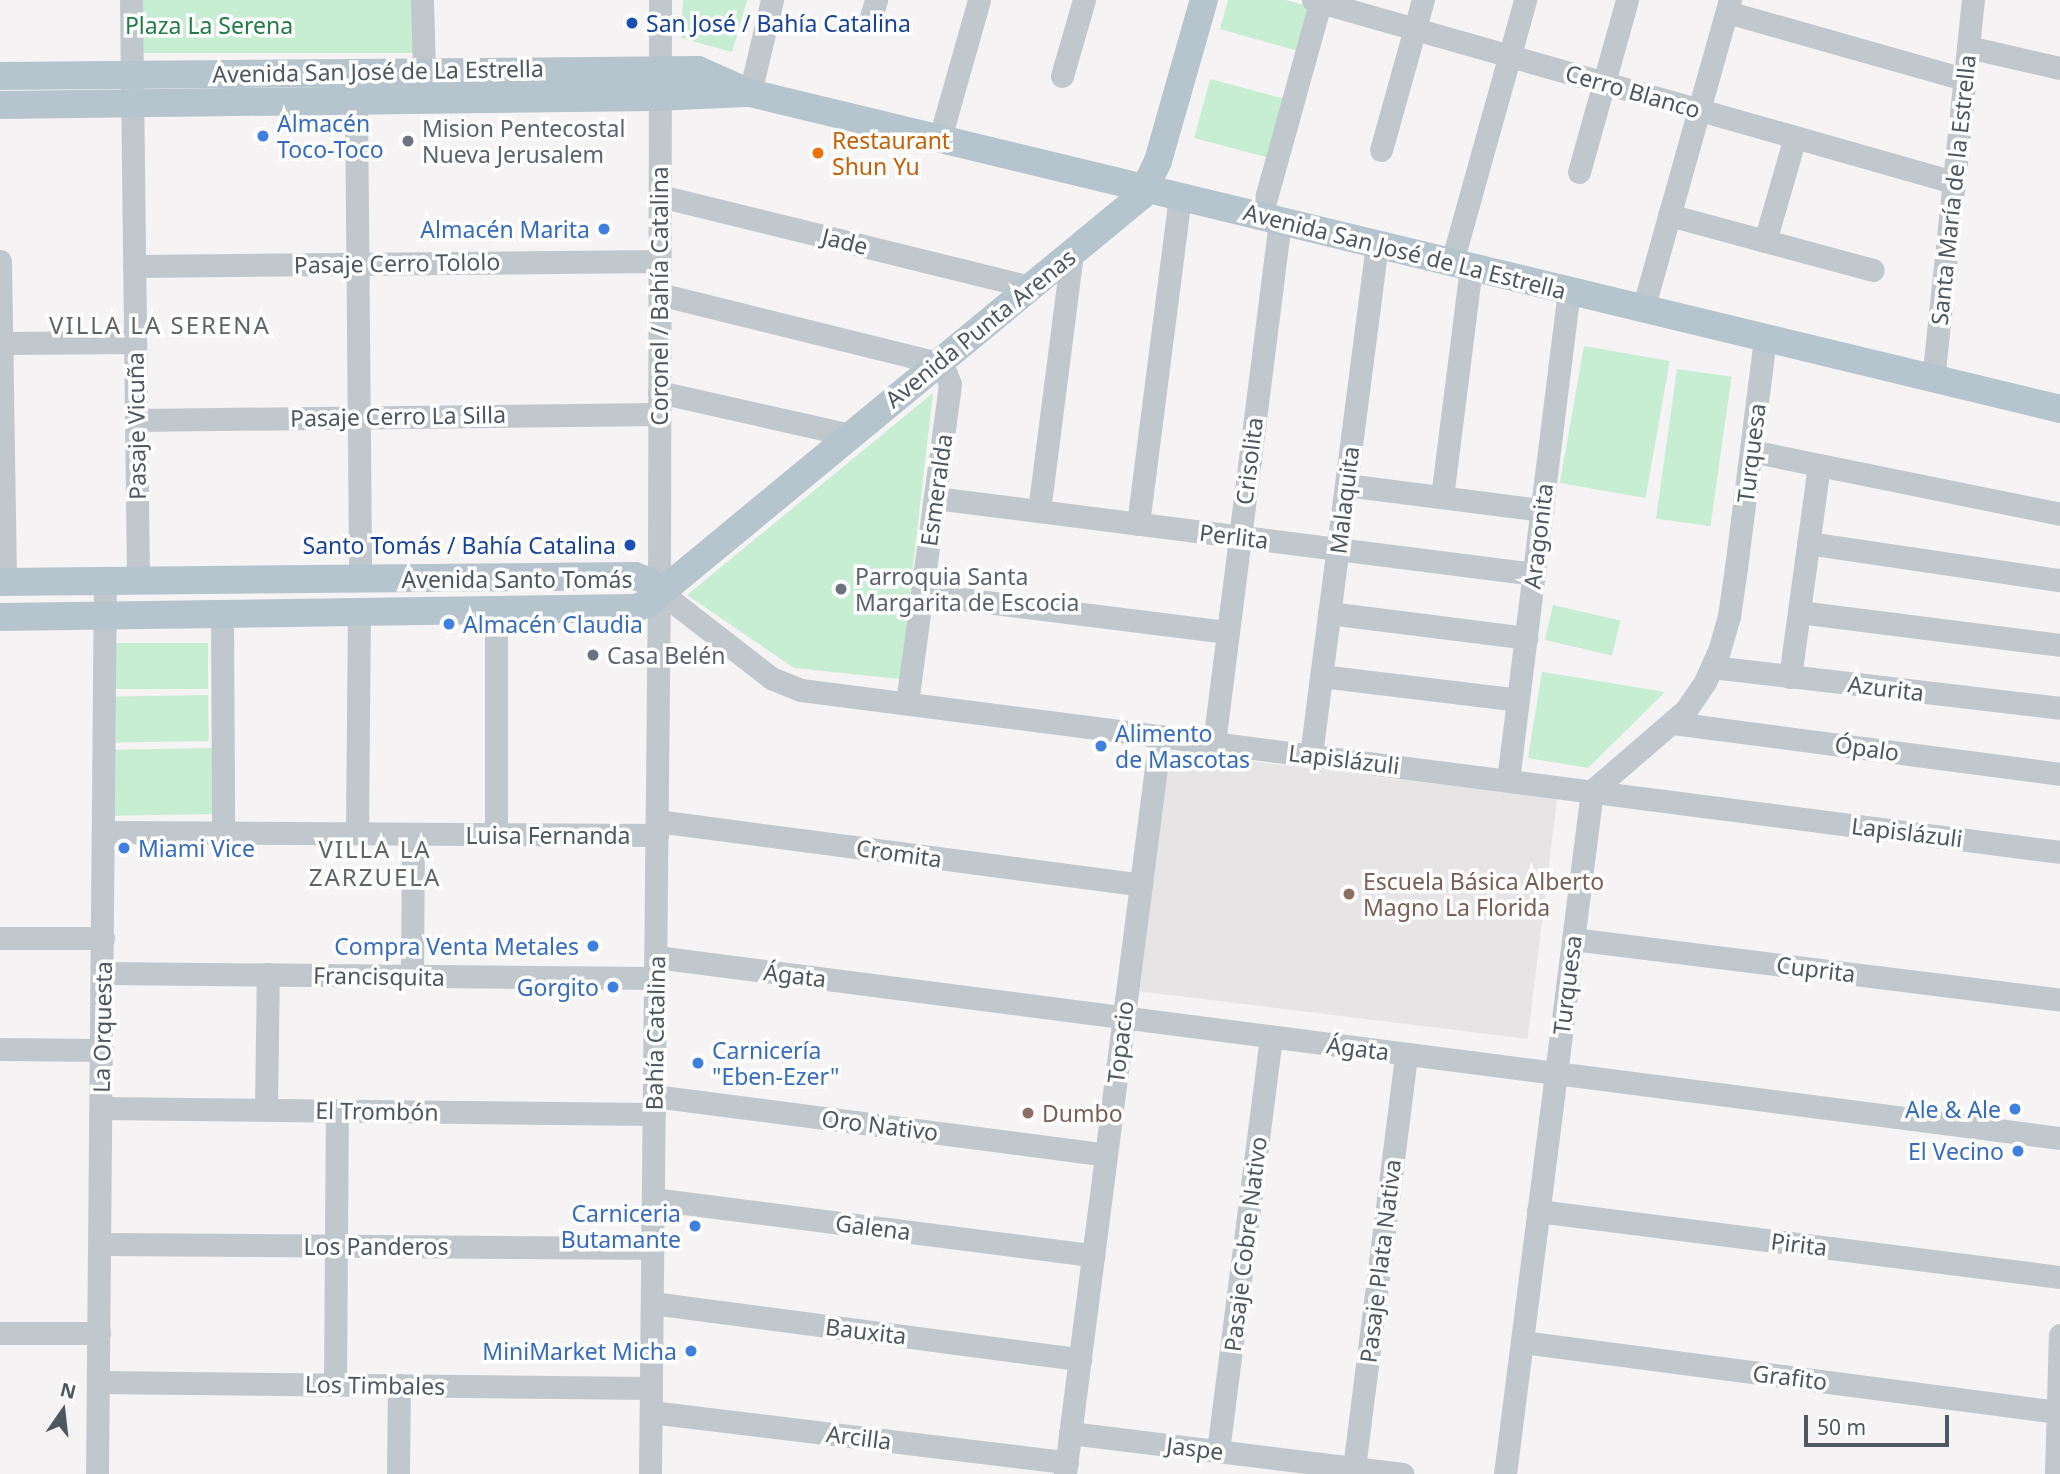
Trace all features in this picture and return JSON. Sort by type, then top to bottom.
[{"type":"main road","points":[[1148,189],[1204,0]]},
{"type":"main road","name":"Avenida San José de La Estrella","points":[[0,105],[356,100],[659,83],[698,70],[750,93],[2060,409]]},
{"type":"main road","name":"Avenida San José de La Estrella","points":[[0,76],[424,71],[659,83]]},
{"type":"main road","name":"Avenida Punta Arenas","points":[[659,591],[1148,189]]},
{"type":"main road","name":"Avenida Santo Tomás","points":[[0,617],[636,608],[648,603],[659,591],[648,581],[635,576],[2,582]]},
{"type":"street","name":"Pasaje Vicuña","points":[[131,0],[138,580]]},
{"type":"street","points":[[422,0],[424,71]]},
{"type":"street","name":"Coronel / Bahía Catalina","points":[[659,591],[660,0]]},
{"type":"street","points":[[750,93],[772,0]]},
{"type":"street","points":[[940,138],[979,0]]},
{"type":"street","points":[[1062,76],[1084,0]]},
{"type":"street","points":[[1381,150],[1423,0]]},
{"type":"street","points":[[1442,497],[1462,265],[1525,0]]},
{"type":"street","points":[[1579,172],[1628,0]]},
{"type":"street","name":"Santa María de la Estrella","points":[[1933,380],[1973,0]]},
{"type":"street","name":"Cerro Blanco","points":[[1318,1],[1953,182]]},
{"type":"street","name":"Crisolita","points":[[1214,743],[1240,537],[1270,218],[1318,1]]},
{"type":"street","points":[[1643,309],[1728,6],[1964,79]]},
{"type":"street","points":[[1968,47],[2060,68]]},
{"type":"street","points":[[356,100],[360,578]]},
{"type":"street","points":[[1765,241],[1795,137]]},
{"type":"street","name":"Jade","points":[[660,197],[1030,287]]},
{"type":"street","points":[[1138,524],[1180,197]]},
{"type":"street","points":[[1670,215],[1873,270]]},
{"type":"street","name":"Malaquita","points":[[1311,755],[1377,244]]},
{"type":"street","points":[[1039,511],[1072,253]]},
{"type":"street","points":[[0,261],[2,582]]},
{"type":"street","name":"Pasaje Cerro Tololo","points":[[134,266],[660,261]]},
{"type":"street","name":"Aragonita","points":[[1508,780],[1569,291]]},
{"type":"street","points":[[659,294],[937,363]]},
{"type":"street","name":"Turquesa","points":[[1505,1474],[1592,791],[1673,723],[1696,696],[1712,667],[1729,616],[1765,339]]},
{"type":"street","points":[[1,343],[135,342]]},
{"type":"street","name":"Esmeralda","points":[[907,703],[950,384],[937,363]]},
{"type":"street","name":"Pasaje Cerro La Silla","points":[[136,420],[358,417],[659,403],[850,435]]},
{"type":"street","points":[[1751,451],[2060,514]]},
{"type":"street","points":[[1790,677],[1819,465]]},
{"type":"street","points":[[1346,485],[1542,510]]},
{"type":"street","name":"Perlita","points":[[935,498],[1534,574]]},
{"type":"street","points":[[1808,543],[2060,580]]},
{"type":"street","name":"La Orquesta","points":[[97,1474],[105,581]]},
{"type":"street","name":"Lapislázuli","points":[[659,591],[762,672],[782,684],[801,690],[2060,852]]},
{"type":"street","name":"Bahía Catalina","points":[[650,1474],[659,591]]},
{"type":"street","points":[[922,594],[1228,632]]},
{"type":"street","points":[[496,609],[496,835]]},
{"type":"street","points":[[357,833],[359,611]]},
{"type":"street","points":[[1799,612],[2060,645]]},
{"type":"street","points":[[222,613],[223,832]]},
{"type":"street","points":[[1329,613],[1526,638]]},
{"type":"street","name":"Azurita","points":[[1712,667],[2060,708]]},
{"type":"street","points":[[1321,676],[1518,700]]},
{"type":"street","name":"Ópalo","points":[[1673,723],[2060,774]]},
{"type":"street","name":"Topacio","points":[[1066,1468],[1160,736]]},
{"type":"street","name":"Luisa Fernanda","points":[[104,832],[496,835],[657,828]]},
{"type":"street","name":"Cromita","points":[[657,828],[1141,885]]},
{"type":"street","points":[[412,976],[413,834]]},
{"type":"street","points":[[0,938],[103,938]]},
{"type":"street","name":"Cuprita","points":[[1573,939],[2060,1000]]},
{"type":"street","name":"Francisquita","points":[[102,973],[412,976],[655,968]]},
{"type":"street","name":"Ágata","points":[[655,968],[1124,1018],[2060,1138]]},
{"type":"street","points":[[267,1109],[268,974]]},
{"type":"street","name":"Pasaje Cobre Nativo","points":[[1218,1451],[1271,1037]]},
{"type":"street","points":[[0,1049],[102,1050]]},
{"type":"street","name":"Pasaje Plata Nativa","points":[[1354,1468],[1406,1054]]},
{"type":"street","name":"El Trombón","points":[[101,1108],[337,1110],[654,1105]]},
{"type":"street","name":"Oro Nativo","points":[[654,1105],[1106,1155]]},
{"type":"street","points":[[335,1384],[337,1110]]},
{"type":"street","name":"Galena","points":[[653,1199],[1093,1255]]},
{"type":"street","name":"Pirita","points":[[1538,1211],[2060,1278]]},
{"type":"street","name":"Los Panderos","points":[[100,1244],[653,1248]]},
{"type":"street","name":"Bauxita","points":[[652,1303],[1080,1359]]},
{"type":"street","points":[[0,1333],[99,1334]]},
{"type":"street","points":[[2058,1473],[2060,1335]]},
{"type":"street","name":"Grafito","points":[[1522,1342],[2058,1412]]},
{"type":"street","name":"Los Timbales","points":[[99,1382],[651,1388]]},
{"type":"street","points":[[398,1474],[399,1385]]},
{"type":"street","name":"Arcilla","points":[[651,1412],[1066,1468]]},
{"type":"street","name":"Jaspe","points":[[1070,1433],[1402,1474]]},
{"type":"shaded area","name":"Escuela Básica Alberto Magno La Florida","points":[[1169,751],[1557,799],[1528,1039],[1140,991]]},
{"type":"green space","name":"Plaza La Serena","points":[[143,0],[414,0],[414,53],[143,53]]},
{"type":"green space","points":[[683,0],[747,0],[732,52],[681,38]]},
{"type":"green space","points":[[1228,0],[1286,0],[1310,7],[1298,51],[1220,29]]},
{"type":"green space","points":[[1210,79],[1286,99],[1271,158],[1194,138]]},
{"type":"green space","points":[[1584,346],[1670,361],[1646,498],[1560,483]]},
{"type":"green space","points":[[1677,369],[1731,377],[1710,526],[1656,519]]},
{"type":"green space","points":[[933,393],[900,679],[794,668],[687,595]]},
{"type":"green space","points":[[1553,605],[1620,621],[1612,656],[1545,640]]},
{"type":"green space","points":[[115,643],[208,643],[208,689],[115,689]]},
{"type":"green space","points":[[1542,672],[1665,692],[1588,768],[1528,758]]},
{"type":"green space","points":[[208,695],[209,741],[116,743],[115,697]]},
{"type":"green space","points":[[213,748],[214,814],[115,816],[114,750]]},
{"type":"place","name":"San José / Bahía Catalina","points":[[632,23]]},
{"type":"place","name":"Almacén Toco-Toco","points":[[263,136]]},
{"type":"place","name":"Mision Pentecostal Nueva Jerusalem","points":[[408,141]]},
{"type":"place","name":"Restaurant Shun Yu","points":[[818,153]]},
{"type":"place","name":"Almacén Marita","points":[[604,229]]},
{"type":"place","name":"Santo Tomás / Bahía Catalina","points":[[630,545]]},
{"type":"place","name":"Parroquia Santa Margarita de Escocia","points":[[841,589]]},
{"type":"place","name":"Almacén Claudia","points":[[449,624]]},
{"type":"place","name":"Casa Belén","points":[[593,655]]},
{"type":"place","name":"Alimento de Mascotas","points":[[1101,746]]},
{"type":"place","name":"Miami Vice","points":[[124,848]]},
{"type":"place","name":"Escuela Básica Alberto Magno La Florida","points":[[1349,894]]},
{"type":"place","name":"Compra Venta Metales","points":[[593,946]]},
{"type":"place","name":"Gorgito","points":[[613,987]]},
{"type":"place","name":"Carnicería \"Eben-Ezer\"","points":[[698,1063]]},
{"type":"place","name":"Ale & Ale","points":[[2015,1109]]},
{"type":"place","name":"Dumbo","points":[[1028,1113]]},
{"type":"place","name":"El Vecino","points":[[2018,1151]]},
{"type":"place","name":"Carniceria Butamante","points":[[695,1226]]},
{"type":"place","name":"MiniMarket Micha","points":[[691,1351]]},
{"type":"district","name":"VILLA LA SERENA","points":[[160,325]]},
{"type":"district","name":"VILLA LA ZARZUELA","points":[[375,863]]}]
